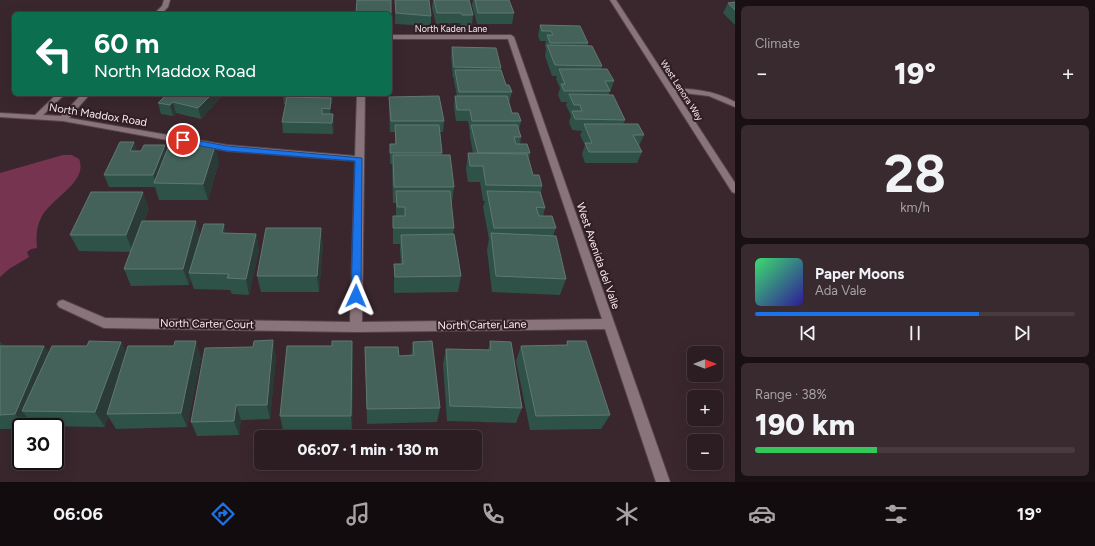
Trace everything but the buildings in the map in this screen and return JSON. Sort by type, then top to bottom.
[{"type":"street","points":[[159,12],[164,7],[167,0]]},
{"type":"street","name":"West Lenora Way","points":[[613,0],[735,190]]},
{"type":"street","name":"North Kaden Lane","points":[[392,37],[511,37]]},
{"type":"street","name":"West Avenida del Valle","points":[[511,37],[663,482]]},
{"type":"street","points":[[37,117],[59,96]]},
{"type":"street","points":[[63,119],[84,96]]},
{"type":"street","points":[[356,327],[360,96]]},
{"type":"street","name":"North Maddox Road","points":[[0,115],[63,119],[227,148],[359,159]]},
{"type":"street","name":"North Carter Court","points":[[63,304],[104,323],[356,327]]},
{"type":"street","name":"North Carter Lane","points":[[356,327],[609,324]]},
{"type":"lane","points":[[670,90],[709,92],[735,105]]},
{"type":"lane","points":[[727,100],[735,98]]},
{"type":"shaded area","points":[[63,155],[72,155],[79,159],[81,167],[78,175],[67,190],[45,211],[41,218],[38,225],[36,240],[37,248],[31,249],[27,252],[29,257],[9,269],[0,277],[0,173]]},
{"type":"route","points":[[183,140],[227,148],[311,157],[359,159],[356,296]]}]
